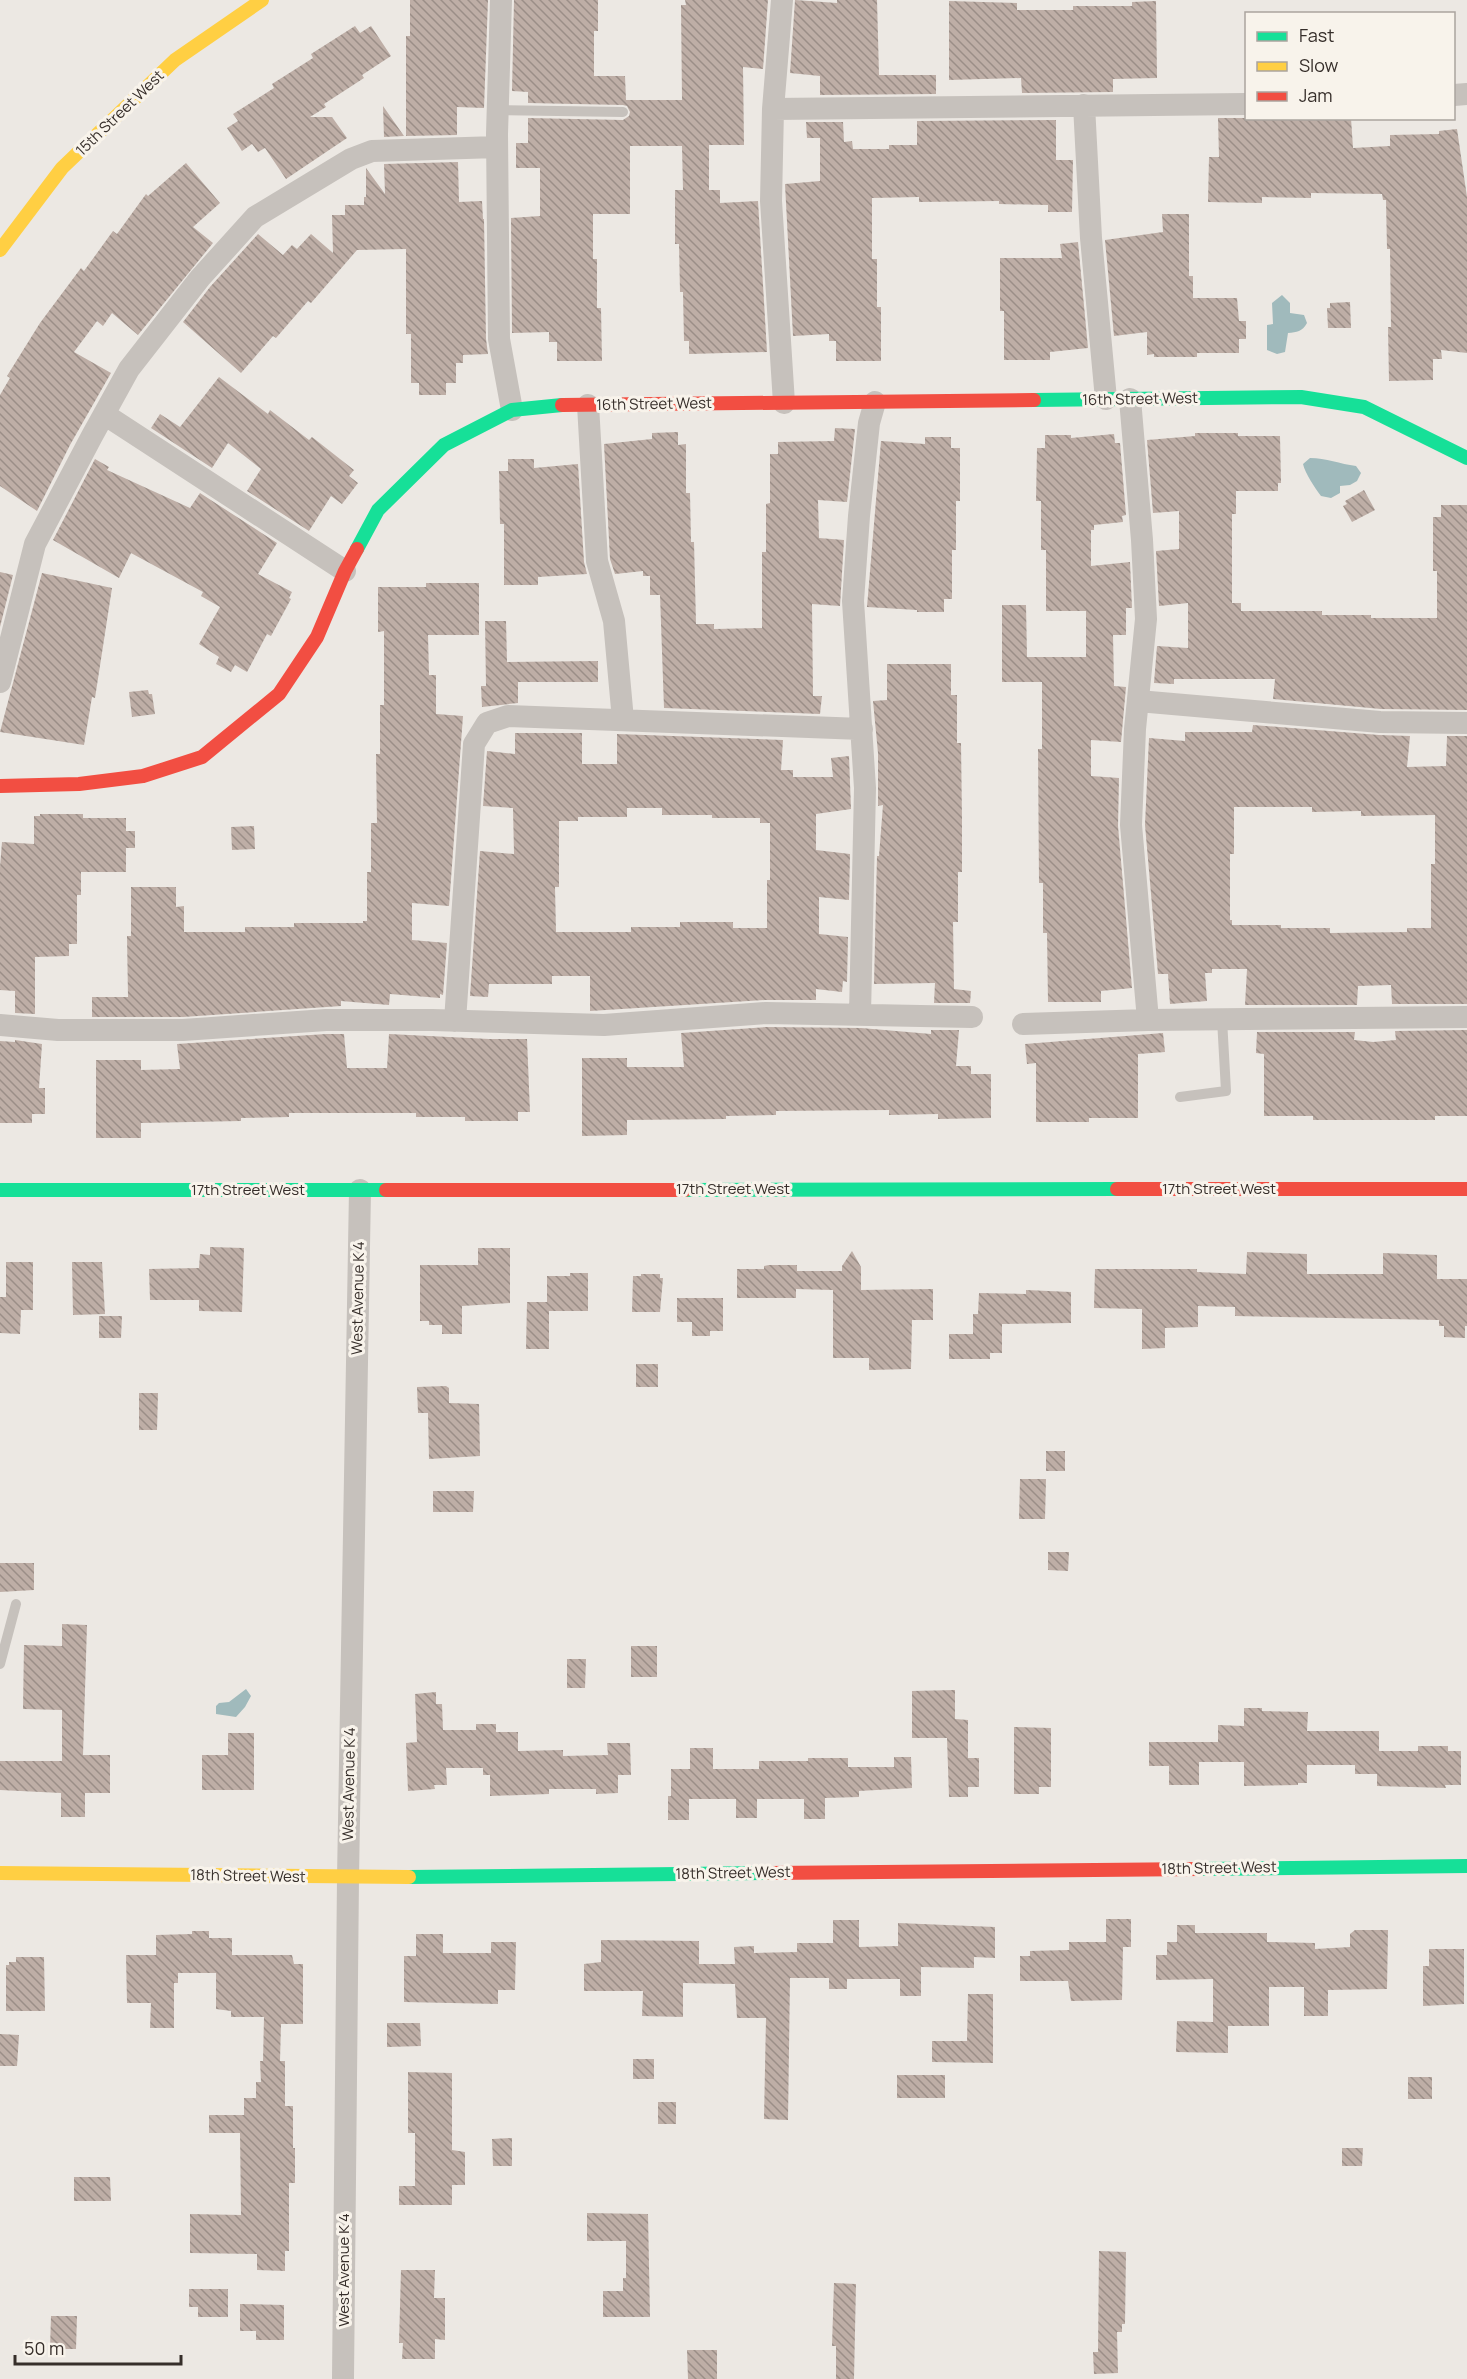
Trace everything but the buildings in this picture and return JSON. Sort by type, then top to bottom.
[{"type":"street","name":"15th Street West","points":[[0,250],[62,168],[167,67],[262,0]]},
{"type":"street","points":[[501,0],[497,147],[500,339],[512,410]]},
{"type":"street","points":[[782,0],[773,109],[771,201],[784,403]]},
{"type":"street","points":[[773,109],[1245,104]]},
{"type":"street","points":[[1084,105],[1090,238],[1106,399]]},
{"type":"street","points":[[0,682],[35,544],[104,414],[129,369],[200,278],[255,217],[351,159],[372,151],[497,147]]},
{"type":"street","name":"16th Street West","points":[[0,786],[79,784],[143,776],[202,757],[279,694],[317,637],[345,571],[378,510],[444,445],[512,410],[588,405],[1301,397],[1364,407],[1467,457]]},
{"type":"street","points":[[1130,399],[1146,619],[1135,729],[1131,825],[1148,1020]]},
{"type":"street","points":[[860,1014],[865,799],[853,601],[869,423],[875,402]]},
{"type":"street","points":[[588,405],[597,561],[614,621],[623,720]]},
{"type":"street","points":[[104,414],[345,571]]},
{"type":"street","points":[[1138,701],[1380,722],[1467,723]]},
{"type":"street","points":[[455,1021],[474,744],[487,723],[508,716],[861,729]]},
{"type":"street","points":[[0,1024],[58,1030],[183,1030],[326,1020],[604,1025],[766,1013],[972,1017]]},
{"type":"street","points":[[1023,1024],[1148,1020],[1467,1017]]},
{"type":"street","name":"17th Street West","points":[[0,1190],[1467,1189]]},
{"type":"street","name":"West Avenue K 4","points":[[344,2379],[348,1878],[360,1190]]},
{"type":"street","name":"18th Street West","points":[[1,1870],[348,1878],[1467,1866]]},
{"type":"lane","points":[[498,110],[623,112]]},
{"type":"lane","points":[[1180,1097],[1226,1091],[1222,1019]]},
{"type":"lane","points":[[0,1664],[16,1604]]},
{"type":"water","points":[[1282,295],[1290,303],[1290,313],[1304,315],[1307,323],[1299,331],[1288,333],[1285,352],[1277,354],[1267,350],[1267,325],[1273,324],[1272,303]]},
{"type":"water","points":[[1310,458],[1356,466],[1361,473],[1357,481],[1350,485],[1340,486],[1340,493],[1331,498],[1321,496],[1303,464]]},
{"type":"water","points":[[246,1689],[251,1696],[236,1717],[216,1714],[216,1706],[219,1703],[229,1702]]},
{"type":"traffic: fast","points":[[1034,400],[1301,397],[1364,407],[1467,458]]},
{"type":"traffic: fast","points":[[357,549],[378,510],[444,445],[512,410],[562,405]]},
{"type":"traffic: fast","points":[[685,1190],[1117,1189]]},
{"type":"traffic: fast","points":[[0,1190],[386,1190]]},
{"type":"traffic: fast","points":[[1200,1869],[1467,1866]]},
{"type":"traffic: fast","points":[[409,1877],[770,1873]]},
{"type":"traffic: slow","points":[[0,250],[62,168],[175,60],[262,0]]},
{"type":"traffic: slow","points":[[0,1873],[409,1877]]},
{"type":"traffic: jam","points":[[562,405],[1034,400]]},
{"type":"traffic: jam","points":[[0,786],[79,784],[143,776],[202,757],[279,694],[317,637],[345,571],[357,549]]},
{"type":"traffic: jam","points":[[1117,1189],[1467,1189]]},
{"type":"traffic: jam","points":[[386,1190],[685,1190]]},
{"type":"traffic: jam","points":[[770,1873],[1200,1869]]}]
